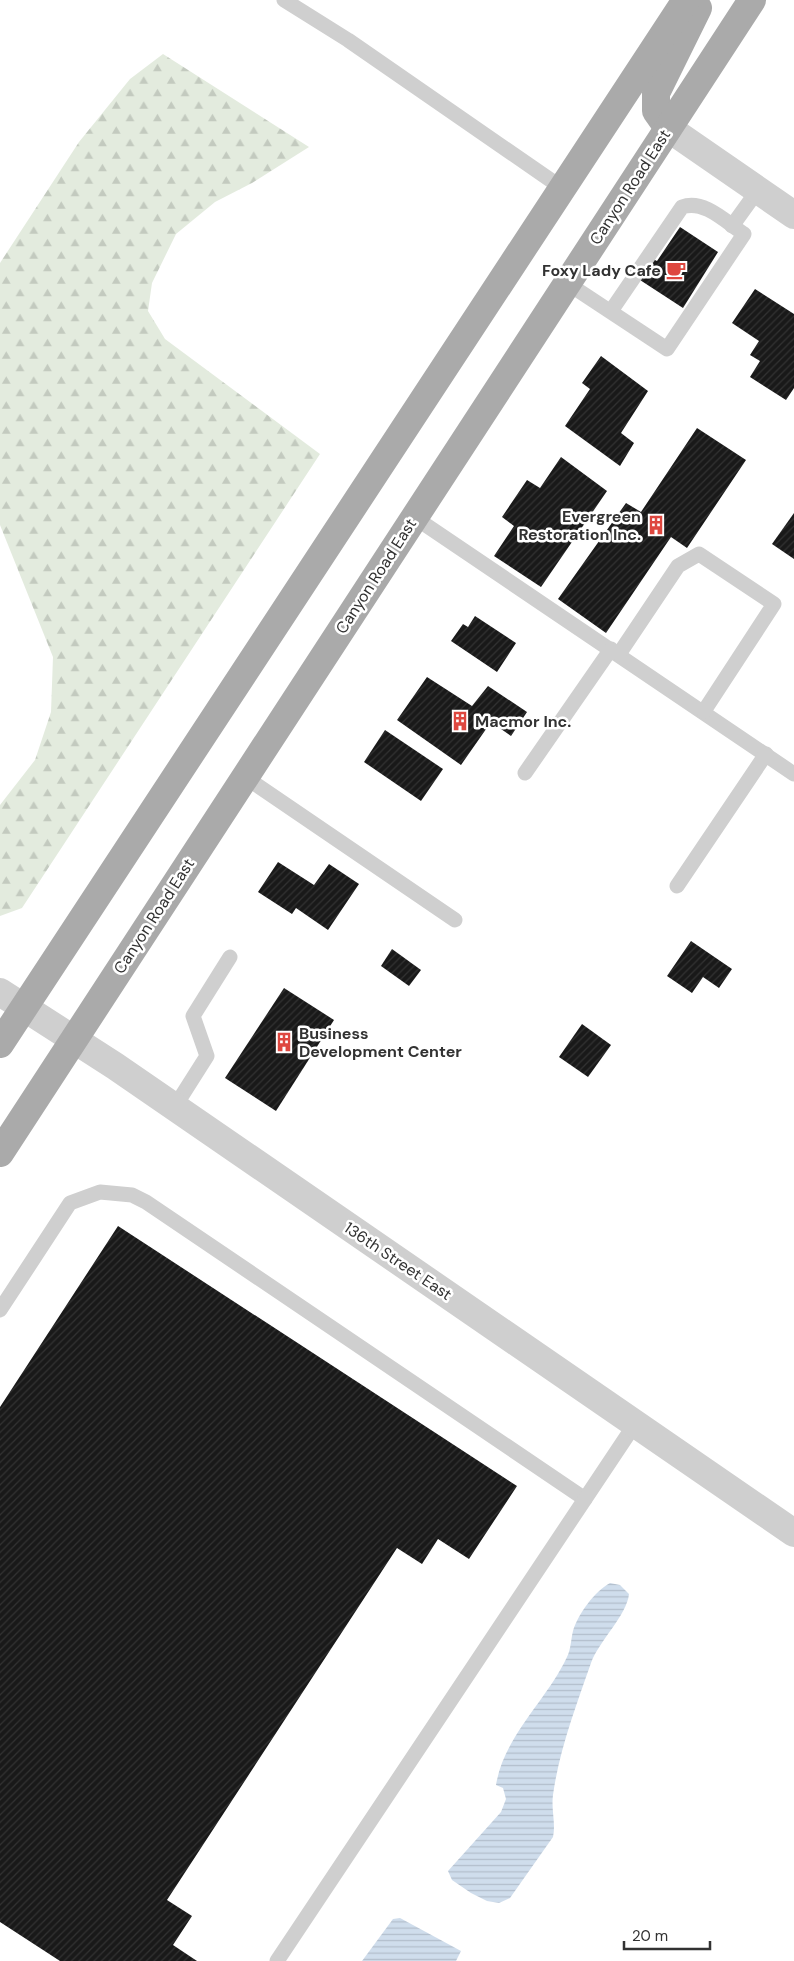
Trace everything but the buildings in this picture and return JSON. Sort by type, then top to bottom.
[{"type":"main road","points":[[0,1044],[686,0]]},
{"type":"main road","points":[[668,128],[656,111],[656,93],[702,0]]},
{"type":"main road","name":"Canyon Road East","points":[[0,1153],[752,0]]},
{"type":"street","points":[[668,128],[794,215]]},
{"type":"street","name":"136th Street East","points":[[0,992],[74,1039],[794,1533]]},
{"type":"lane","points":[[292,2],[562,188]]},
{"type":"lane","points":[[732,226],[758,190]]},
{"type":"lane","points":[[567,283],[667,349],[744,234],[703,206],[690,204],[682,207],[611,311]]},
{"type":"lane","points":[[414,517],[704,711],[794,774]]},
{"type":"lane","points":[[525,772],[678,566],[699,554],[774,604],[704,711]]},
{"type":"lane","points":[[678,886],[766,754]]},
{"type":"lane","points":[[245,777],[455,920]]},
{"type":"lane","points":[[174,1108],[208,1056],[193,1016],[230,957]]},
{"type":"lane","points":[[0,1310],[70,1203],[100,1192],[132,1195],[146,1202],[585,1499]]},
{"type":"lane","points":[[277,1961],[635,1424]]},
{"type":"green space","points":[[163,54],[309,147],[252,183],[215,202],[176,234],[152,283],[148,311],[165,339],[320,454],[22,908],[0,916],[0,805],[35,760],[51,712],[53,657],[0,525],[0,263],[79,142],[130,79]]},
{"type":"water","points":[[610,1583],[620,1585],[629,1594],[623,1611],[591,1663],[569,1729],[559,1762],[553,1795],[553,1837],[510,1898],[499,1903],[487,1901],[452,1880],[448,1871],[501,1812],[506,1799],[503,1788],[496,1785],[508,1750],[559,1673],[568,1654],[575,1624],[583,1610],[599,1591]]},
{"type":"water","points":[[400,1918],[461,1951],[456,1961],[362,1961],[393,1919]]},
{"type":"place","name":"Foxy Lady Cafe","points":[[676,270]]},
{"type":"place","name":"Evergreen Restoration Inc.","points":[[656,525]]},
{"type":"place","name":"Macmor Inc.","points":[[460,721]]},
{"type":"place","name":"Business Development Center","points":[[284,1042]]}]
